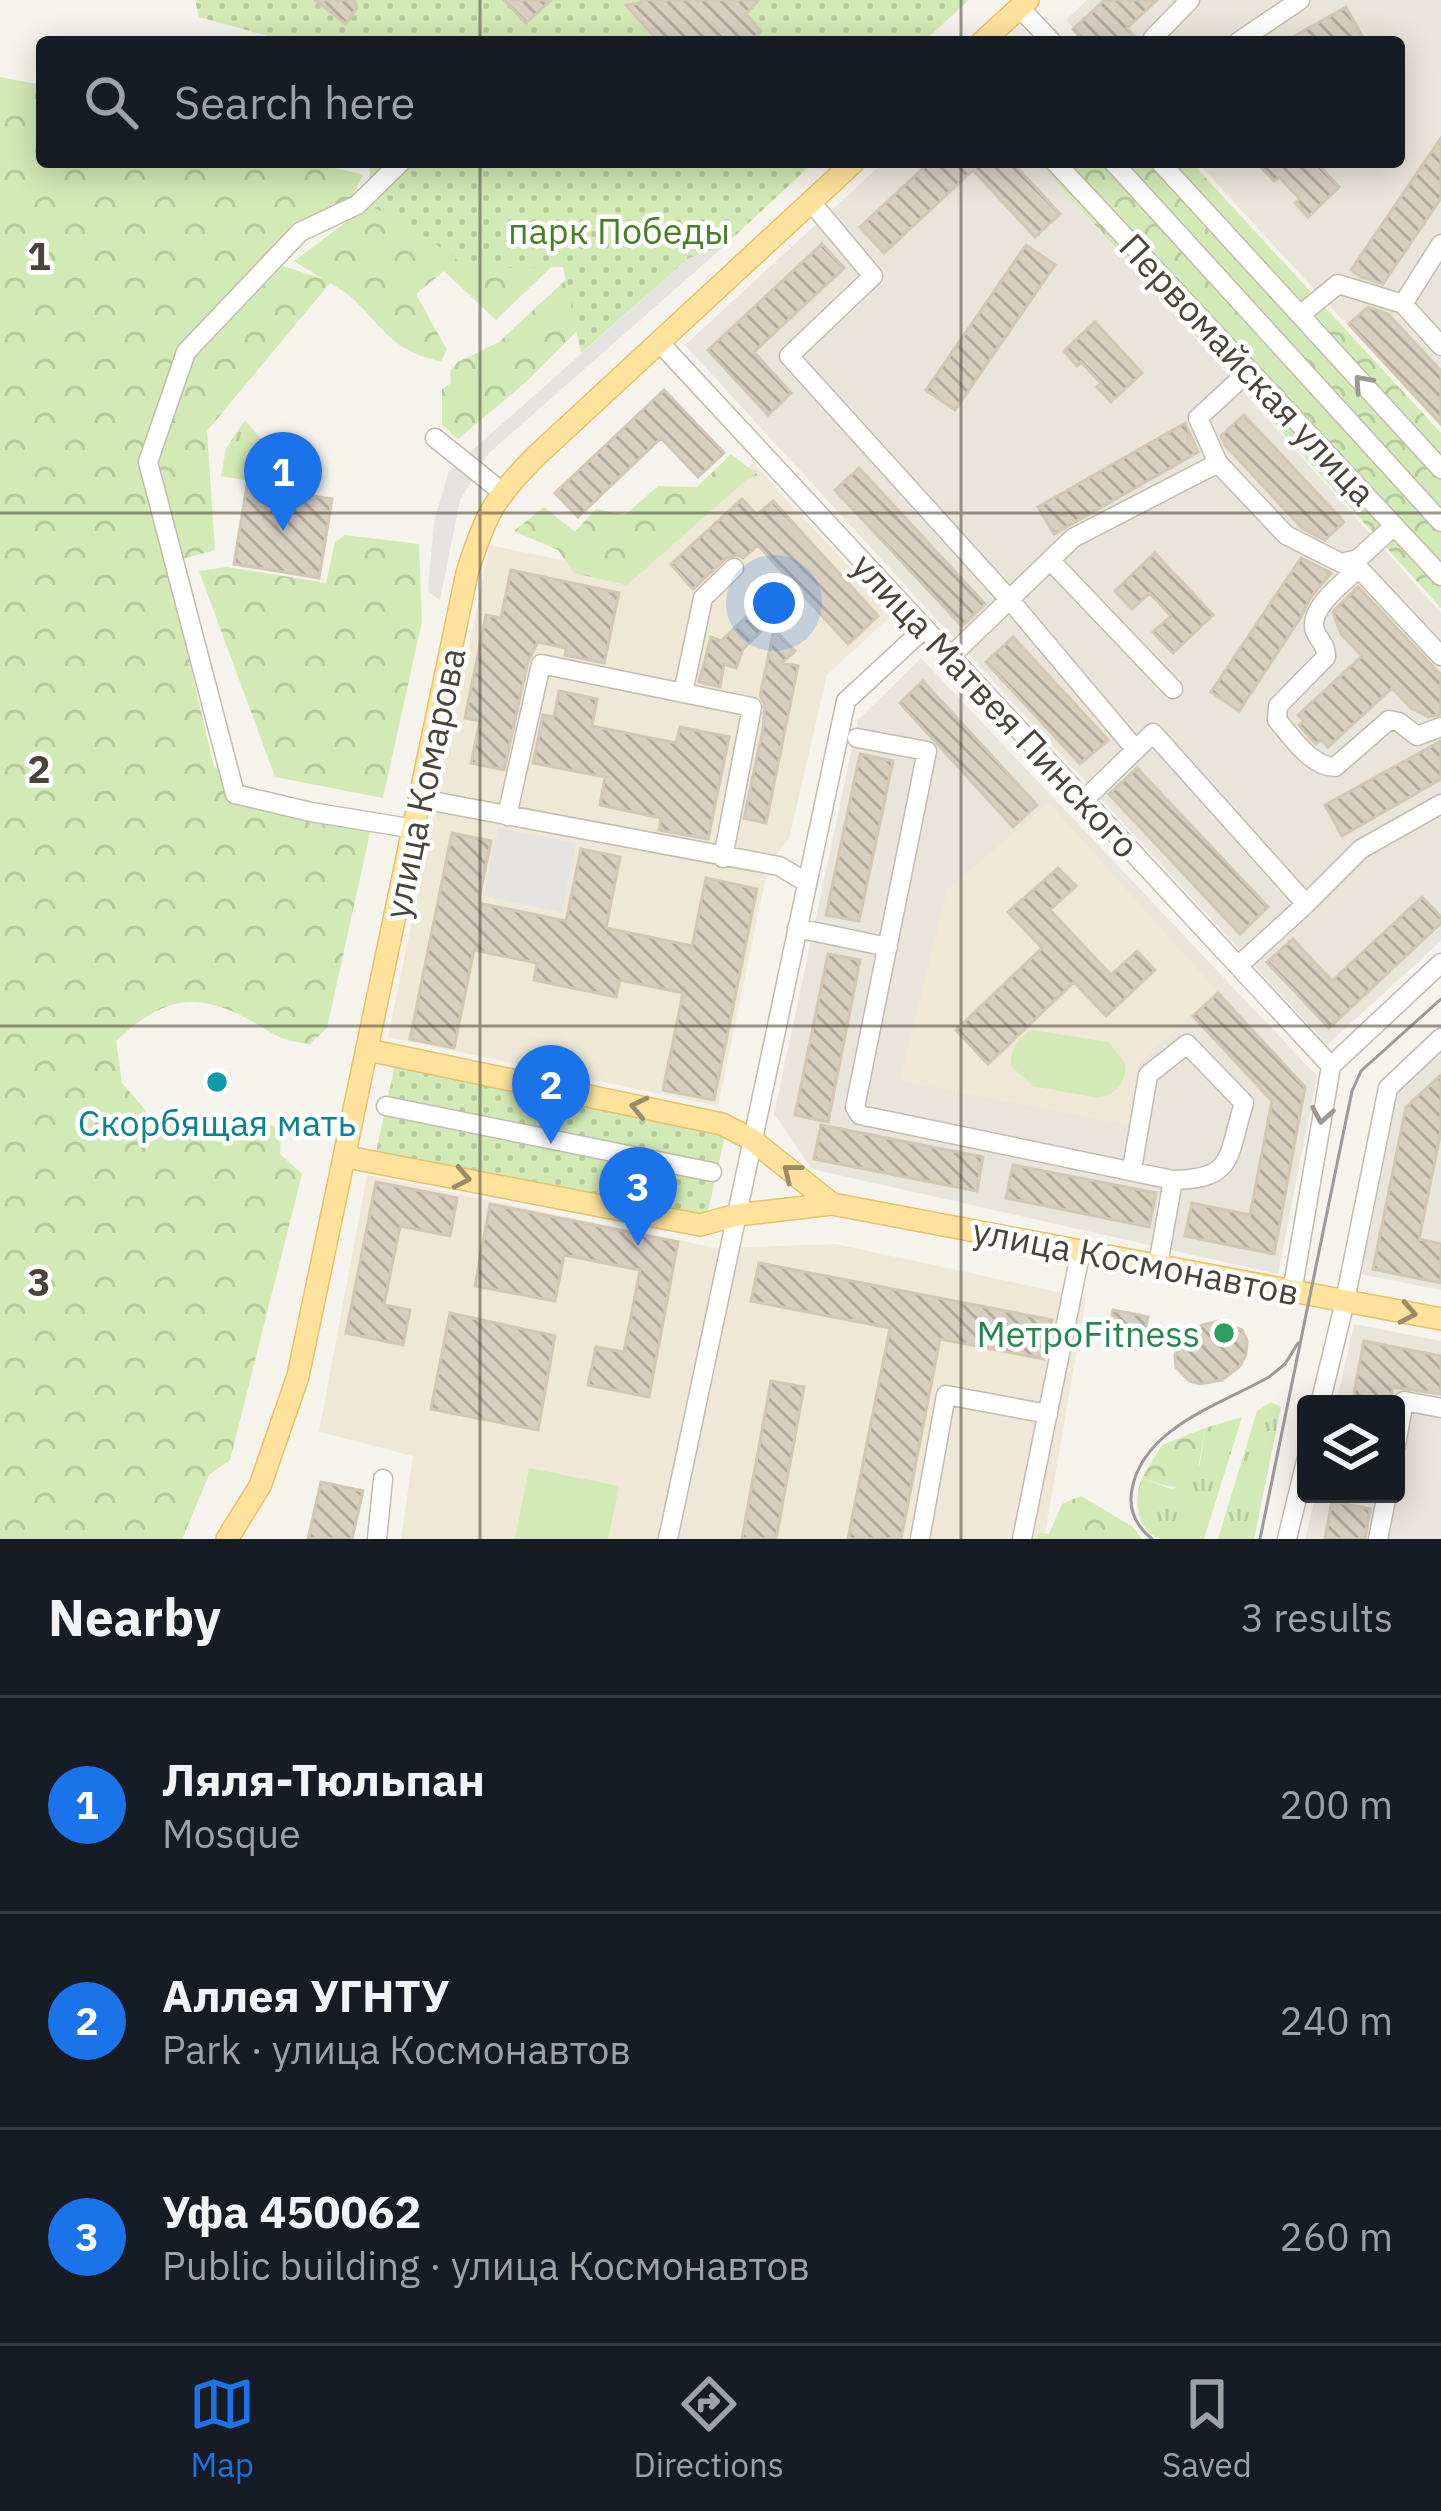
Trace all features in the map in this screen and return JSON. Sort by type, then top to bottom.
[{"type":"main road","points":[[989,36],[1024,4]]},
{"type":"main road","name":"улица Комарова","points":[[227,1539],[260,1486],[298,1376],[467,573],[482,528],[500,491],[848,168]]},
{"type":"main road","name":"улица Космонавтов","points":[[368,1050],[722,1124],[751,1139],[832,1204]]},
{"type":"main road","name":"улица Космонавтов","points":[[347,1156],[700,1225],[737,1215],[832,1204],[1441,1319]]},
{"type":"street","points":[[1155,36],[1190,0]]},
{"type":"street","points":[[1247,36],[1300,0]]},
{"type":"street","points":[[1024,4],[1048,36]]},
{"type":"street","points":[[395,168],[357,205],[300,232],[186,352],[148,462],[235,794],[415,829]]},
{"type":"street","name":"Первомайская улица","points":[[1061,168],[1441,576]]},
{"type":"street","points":[[1118,168],[1441,522]]},
{"type":"street","name":"Первомайская улица","points":[[1171,168],[1441,469]]},
{"type":"street","points":[[812,202],[873,276],[789,356],[1010,599],[1136,750]]},
{"type":"street","points":[[1403,304],[1441,244]]},
{"type":"street","points":[[1300,315],[1338,284],[1403,304],[1441,346]]},
{"type":"street","name":"улица Матвея Пинского","points":[[660,344],[1331,1066]]},
{"type":"street","points":[[1250,370],[1198,418],[1217,463],[1286,535],[1359,573],[1441,656]]},
{"type":"street","points":[[435,437],[500,491]]},
{"type":"street","points":[[951,656],[1073,538],[1217,463]]},
{"type":"street","points":[[1394,526],[1359,573],[1328,597],[1315,619],[1326,657],[1278,706],[1277,719],[1317,763],[1331,768],[1385,721],[1396,720],[1421,737],[1441,728]]},
{"type":"street","points":[[1050,560],[1173,689]]},
{"type":"street","points":[[683,693],[703,598],[734,568]]},
{"type":"street","points":[[668,1539],[846,701],[925,628]]},
{"type":"street","points":[[507,816],[542,664],[752,707],[723,859]]},
{"type":"street","points":[[1084,800],[1154,733],[1306,904]]},
{"type":"street","points":[[857,738],[927,751],[855,1107],[860,1115],[1173,1180],[1205,1179],[1224,1168],[1244,1103],[1186,1045],[1148,1075],[1132,1169]]},
{"type":"street","points":[[421,800],[779,866],[806,881]]},
{"type":"street","points":[[1238,966],[1361,849],[1441,804]]},
{"type":"street","points":[[797,928],[888,947]]},
{"type":"street","points":[[1292,1292],[1331,1066],[1441,963]]},
{"type":"street","points":[[1321,1395],[1388,1088],[1441,1038]]},
{"type":"street","points":[[386,1106],[712,1172]]},
{"type":"street","points":[[1158,1265],[1173,1180]]},
{"type":"street","points":[[1022,1539],[1081,1250]]},
{"type":"street","points":[[924,1538],[946,1395],[1048,1414]]},
{"type":"street","points":[[1405,1401],[1441,1408]]},
{"type":"street","points":[[377,1539],[383,1479]]},
{"type":"street","points":[[1287,1539],[1297,1498]]},
{"type":"street","points":[[1378,1539],[1385,1503]]},
{"type":"shaded area","points":[[1087,0],[1441,0],[1441,427],[1203,168],[1405,168],[1405,36],[1081,36],[1066,20]]},
{"type":"shaded area","points":[[877,168],[1043,168],[1441,613],[1441,941],[1327,1045],[685,345]]},
{"type":"shaded area","points":[[722,248],[489,453],[460,500],[440,600],[428,591],[434,521],[449,471],[689,258]]},
{"type":"shaded area","points":[[753,463],[893,614],[827,675],[789,839],[769,863],[718,1106],[388,1037],[490,545],[632,575]]},
{"type":"shaded area","points":[[921,658],[1317,1076],[1278,1274],[812,1169],[774,1114],[858,720]]},
{"type":"shaded area","points":[[1049,803],[1217,991],[1140,1063],[1129,1125],[900,1081],[947,890]]},
{"type":"shaded area","points":[[498,828],[576,843],[562,912],[484,896]]},
{"type":"shaded area","points":[[1441,1052],[1441,1290],[1360,1274],[1394,1096]]},
{"type":"shaded area","points":[[367,1175],[717,1248],[836,1244],[1086,1298],[1044,1539],[401,1539],[413,1456],[319,1432]]},
{"type":"shaded area","points":[[1354,1324],[1441,1341],[1441,1539],[1305,1539],[1314,1503],[1405,1503],[1405,1395],[1338,1395]]},
{"type":"green space","points":[[195,0],[969,0],[930,36],[268,36],[199,17]]},
{"type":"green space","points":[[0,77],[36,84],[36,168],[336,168],[363,175],[350,200],[252,284],[201,350],[283,266],[323,279],[294,261],[369,205],[620,168],[655,168],[496,320],[444,271],[416,294],[447,350],[441,361],[404,348],[330,283],[207,431],[215,550],[179,560],[173,591],[214,767],[305,820],[327,825],[372,824],[327,1028],[310,1044],[280,1037],[223,1008],[190,1002],[160,1009],[116,1041],[122,1083],[155,1121],[220,1142],[228,1118],[281,1127],[280,1154],[302,1174],[230,1460],[209,1475],[182,1539],[0,1539]]},
{"type":"green space","name":"парк Победы","points":[[370,168],[808,168],[722,248],[689,258],[581,353],[563,267],[505,268],[457,260],[419,232],[369,205]]},
{"type":"green space","points":[[686,168],[740,168],[525,383],[458,439],[442,425],[442,389],[451,383],[450,371],[458,362],[499,342]]},
{"type":"green space","points":[[1043,168],[1197,168],[1441,433],[1441,608]]},
{"type":"green space","points":[[245,420],[288,471],[282,487],[221,476],[226,448]]},
{"type":"green space","points":[[731,454],[758,475],[746,480],[627,585],[574,573],[558,550],[514,531],[544,507],[575,532],[596,509],[625,515],[658,486],[697,487]]},
{"type":"green space","points":[[345,535],[419,544],[422,621],[383,798],[275,777],[199,571],[227,567],[326,583],[335,542]]},
{"type":"green space","points":[[1032,1030],[1108,1042],[1125,1063],[1122,1082],[1115,1091],[1098,1098],[1033,1086],[1011,1066],[1016,1045]]},
{"type":"green space","points":[[397,1055],[727,1127],[708,1211],[700,1225],[374,1161]]},
{"type":"green space","points":[[1271,1402],[1281,1407],[1254,1539],[1218,1539],[1257,1411]]},
{"type":"green space","points":[[1242,1417],[1204,1539],[1153,1535],[1139,1514],[1142,1478],[1173,1490],[1200,1464],[1205,1428]]},
{"type":"green space","points":[[1205,1428],[1192,1480],[1175,1487],[1142,1478],[1162,1445]]},
{"type":"green space","points":[[529,1468],[619,1486],[608,1539],[515,1539]]},
{"type":"green space","points":[[1081,1496],[1133,1527],[1142,1539],[1034,1539],[1040,1533],[1049,1534],[1062,1504]]},
{"type":"building","points":[[315,0],[354,0],[357,7],[346,24]]},
{"type":"building","points":[[504,0],[551,0],[526,23]]},
{"type":"building","points":[[759,0],[746,14],[761,31],[756,36],[654,36],[626,5]]},
{"type":"building","points":[[1105,0],[1157,0],[1127,28],[1134,36],[1079,36],[1073,29]]},
{"type":"building","points":[[1346,7],[1362,36],[1295,36]]},
{"type":"building","points":[[1441,138],[1441,198],[1383,284],[1361,277],[1351,270]]},
{"type":"building","points":[[924,168],[1018,168],[1060,214],[1035,237],[973,170],[884,253],[860,227]]},
{"type":"building","points":[[1262,168],[1322,168],[1339,187],[1308,217],[1295,203],[1300,199],[1279,177],[1274,181]]},
{"type":"building","points":[[822,244],[844,268],[754,352],[791,393],[768,415],[708,350]]},
{"type":"building","points":[[1026,245],[1055,265],[955,410],[926,390]]},
{"type":"building","points":[[1368,307],[1388,314],[1441,371],[1441,424],[1349,324]]},
{"type":"building","points":[[1095,322],[1142,373],[1111,402],[1097,387],[1101,383],[1064,351]]},
{"type":"building","points":[[664,390],[724,453],[698,477],[661,438],[578,517],[555,493]]},
{"type":"building","points":[[1244,415],[1344,522],[1325,540],[1302,528],[1225,445],[1221,436]]},
{"type":"building","points":[[1185,423],[1198,452],[1054,534],[1038,507]]},
{"type":"building","points":[[859,468],[985,604],[962,626],[835,490]]},
{"type":"building","points":[[247,485],[332,499],[319,578],[234,564]]},
{"type":"building","points":[[742,499],[757,515],[773,501],[878,616],[848,644],[758,545],[743,558],[726,558],[693,589],[671,564]]},
{"type":"building","points":[[1155,553],[1213,615],[1173,653],[1153,632],[1171,616],[1150,593],[1132,609],[1115,591]]},
{"type":"building","points":[[1301,558],[1331,573],[1310,598],[1239,711],[1211,692]]},
{"type":"building","points":[[511,570],[619,593],[604,663],[565,655],[566,648],[538,642],[528,661],[504,770],[471,763],[480,721],[465,718],[486,615],[501,618]]},
{"type":"building","points":[[1358,587],[1441,675],[1441,714],[1429,717],[1411,708],[1392,688],[1328,747],[1321,739],[1316,744],[1299,725],[1304,721],[1298,715],[1362,656],[1341,634],[1333,612]]},
{"type":"building","points":[[757,607],[771,622],[743,649],[736,668],[724,664],[720,687],[699,682],[711,637],[721,641]]},
{"type":"building","points":[[774,629],[795,651],[782,663],[798,666],[766,823],[744,818],[763,729],[765,704],[760,696]]},
{"type":"building","points":[[1013,637],[1108,740],[1080,764],[986,662]]},
{"type":"building","points":[[923,681],[1037,805],[1013,827],[900,703]]},
{"type":"building","points":[[559,691],[597,699],[592,726],[676,743],[680,727],[729,737],[708,839],[659,830],[661,818],[600,805],[605,777],[533,763],[543,715],[554,717]]},
{"type":"building","points":[[1441,741],[1441,779],[1342,836],[1325,805]]},
{"type":"building","points":[[860,754],[893,761],[859,921],[826,915]]},
{"type":"building","points":[[1137,768],[1268,907],[1240,934],[1109,794]]},
{"type":"building","points":[[452,833],[491,841],[478,903],[566,921],[581,849],[620,857],[606,928],[692,946],[706,878],[757,889],[714,1100],[663,1090],[683,993],[620,980],[616,997],[534,980],[537,963],[474,950],[454,1048],[410,1039]]},
{"type":"building","points":[[1058,868],[1076,886],[1050,910],[1111,975],[1137,951],[1155,970],[1106,1016],[1074,982],[988,1064],[956,1030],[1042,948],[1008,912]]},
{"type":"building","points":[[1422,897],[1441,923],[1329,1028],[1267,962],[1293,939],[1332,981]]},
{"type":"building","points":[[828,954],[860,960],[828,1122],[795,1115]]},
{"type":"building","points":[[1218,993],[1305,1087],[1274,1254],[1185,1236],[1192,1203],[1250,1215],[1272,1101],[1193,1016]]},
{"type":"building","points":[[1441,1075],[1441,1131],[1419,1239],[1441,1244],[1441,1283],[1373,1269],[1406,1107]]},
{"type":"building","points":[[821,1125],[983,1157],[977,1191],[814,1159]]},
{"type":"building","points":[[1013,1165],[1156,1193],[1149,1227],[1006,1198]]},
{"type":"building","points":[[376,1182],[457,1198],[450,1236],[400,1226],[384,1305],[410,1310],[403,1345],[346,1333]]},
{"type":"building","points":[[490,1204],[678,1242],[649,1397],[588,1385],[596,1347],[624,1352],[640,1270],[564,1255],[555,1301],[475,1286]]},
{"type":"building","points":[[759,1263],[1052,1320],[1044,1359],[940,1339],[901,1539],[848,1539],[890,1328],[751,1301]]},
{"type":"building","points":[[1113,1310],[1148,1317],[1141,1350],[1106,1342]]},
{"type":"building","points":[[450,1313],[555,1336],[538,1430],[431,1409]]},
{"type":"building","points":[[1218,1321],[1242,1330],[1246,1354],[1240,1366],[1222,1380],[1189,1381],[1176,1367],[1180,1342],[1203,1325]]},
{"type":"building","points":[[1364,1341],[1441,1356],[1441,1394],[1393,1387],[1391,1395],[1354,1395]]},
{"type":"building","points":[[771,1381],[804,1387],[776,1539],[742,1539]]},
{"type":"building","points":[[321,1482],[363,1491],[352,1539],[308,1539]]},
{"type":"building","points":[[1332,1503],[1370,1509],[1365,1539],[1325,1539]]},
{"type":"tram line","points":[[1260,1539],[1352,1091],[1361,1071],[1441,999]]},
{"type":"tram line","points":[[1152,1539],[1134,1517],[1131,1503],[1139,1468],[1151,1450],[1187,1420],[1269,1377],[1285,1364],[1298,1343]]},
{"type":"place","name":"Ляля-Тюльпан","points":[[283,531]]},
{"type":"place","name":"Скорбящая мать","points":[[217,1082]]},
{"type":"place","name":"Аллея УГНТУ","points":[[551,1144]]},
{"type":"place","name":"Уфа 450062","points":[[638,1246]]},
{"type":"place","name":"МетроFitness","points":[[1224,1333]]}]
